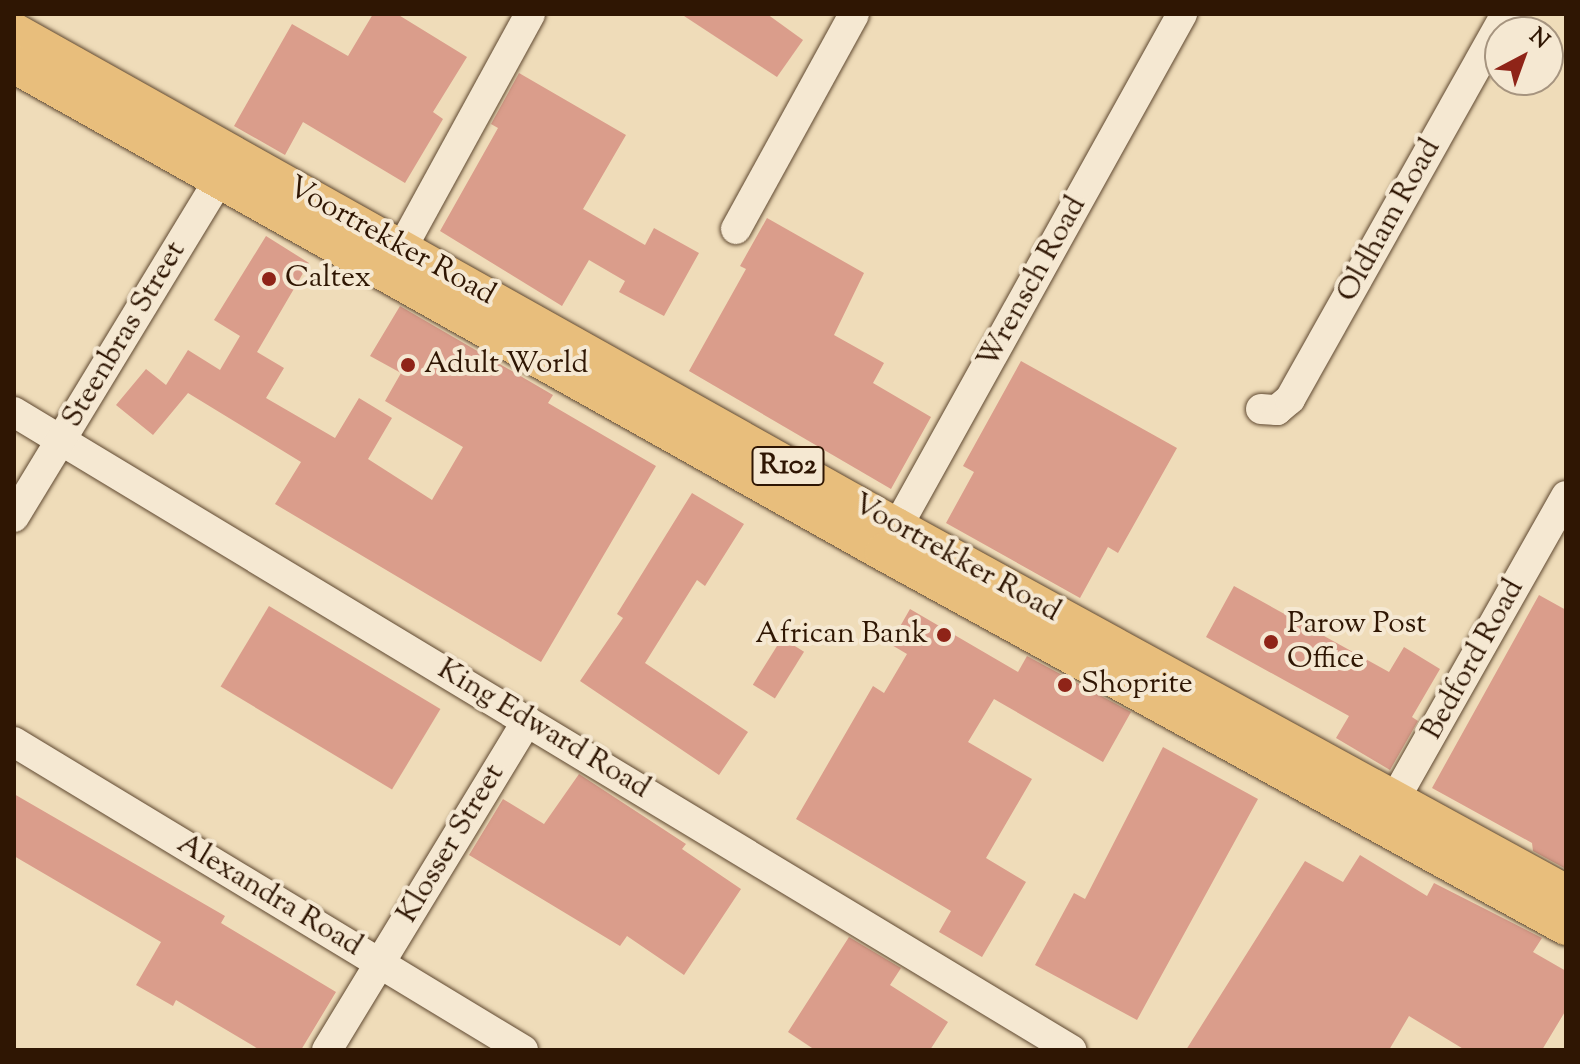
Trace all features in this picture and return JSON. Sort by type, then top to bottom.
[{"type":"main road","name":"Voortrekker Road","points":[[14,32],[228,164],[890,540],[1388,811],[1566,894]]},
{"type":"main road","name":"Voortrekker Road","points":[[14,64],[228,164]]},
{"type":"main road","name":"Voortrekker Road","points":[[1388,811],[1566,926]]},
{"type":"street","points":[[395,260],[530,14]]},
{"type":"street","points":[[736,229],[854,14]]},
{"type":"street","name":"Wrensch Road","points":[[890,540],[1182,14]]},
{"type":"street","name":"Oldham Road","points":[[1261,409],[1277,410],[1290,399],[1506,14]]},
{"type":"street","name":"Steenbras Street","points":[[14,517],[228,164]]},
{"type":"street","name":"King Edward Road","points":[[14,412],[1071,1050]]},
{"type":"street","name":"Bedford Road","points":[[1388,811],[1566,496]]},
{"type":"street","name":"Klosser Street","points":[[327,1050],[527,721]]},
{"type":"street","name":"Alexandra Road","points":[[14,742],[523,1050]]},
{"type":"building","points":[[373,14],[397,14],[467,57],[433,112],[443,119],[405,183],[303,122],[285,155],[234,126],[292,24],[348,56]]},
{"type":"building","points":[[681,14],[767,14],[803,40],[777,77]]},
{"type":"building","points":[[519,73],[626,135],[583,209],[645,245],[654,228],[699,253],[664,316],[619,292],[625,281],[589,260],[562,306],[440,231],[498,128],[491,124]]},
{"type":"building","points":[[767,218],[864,273],[834,335],[884,363],[873,383],[931,417],[891,489],[689,371],[746,269],[740,266]]},
{"type":"building","points":[[266,236],[309,263],[257,352],[284,368],[266,398],[335,438],[359,398],[392,418],[368,459],[432,500],[463,447],[385,401],[401,373],[370,356],[400,306],[553,395],[548,403],[656,466],[541,662],[275,504],[301,462],[188,393],[153,435],[116,405],[146,369],[166,385],[188,350],[220,370],[240,336],[214,320]]},
{"type":"building","points":[[1021,361],[1177,448],[1118,553],[1108,547],[1080,598],[946,523],[974,472],[963,466]]},
{"type":"building","points":[[692,493],[744,524],[705,586],[697,580],[645,663],[748,732],[719,775],[580,681],[623,618],[617,614]]},
{"type":"building","points":[[1234,586],[1389,672],[1404,647],[1440,669],[1412,717],[1418,721],[1390,770],[1336,738],[1349,716],[1206,637]]},
{"type":"building","points":[[1539,595],[1566,610],[1566,869],[1533,851],[1532,843],[1432,788]]},
{"type":"building","points":[[269,606],[440,709],[392,790],[221,687]]},
{"type":"building","points":[[910,609],[1018,672],[1027,656],[1131,712],[1103,762],[994,699],[968,742],[1032,779],[986,858],[1026,882],[982,957],[939,932],[951,911],[796,819],[873,686],[884,693],[907,654],[890,644]]},
{"type":"building","points":[[782,638],[804,652],[775,698],[753,685]]},
{"type":"building","points":[[1163,747],[1258,799],[1137,1020],[1035,965],[1074,893],[1085,899]]},
{"type":"building","points":[[579,774],[686,844],[682,849],[741,889],[684,975],[627,936],[620,946],[469,855],[503,799],[544,824]]},
{"type":"building","points":[[14,794],[225,916],[221,923],[336,992],[301,1050],[260,1050],[176,1000],[173,1006],[136,985],[161,942],[14,856]]},
{"type":"building","points":[[1360,855],[1427,896],[1434,883],[1542,938],[1533,952],[1566,971],[1566,1010],[1542,1050],[1465,1050],[1409,1016],[1389,1050],[1186,1050],[1305,861],[1343,882]]},
{"type":"building","points":[[849,937],[901,968],[890,985],[948,1022],[930,1050],[815,1050],[788,1032]]},
{"type":"place","name":"Caltex","points":[[269,279]]},
{"type":"place","name":"Adult World","points":[[408,365]]},
{"type":"place","name":"African Bank","points":[[944,635]]},
{"type":"place","name":"Parow Post Office","points":[[1271,642]]},
{"type":"place","name":"Shoprite","points":[[1065,685]]}]
